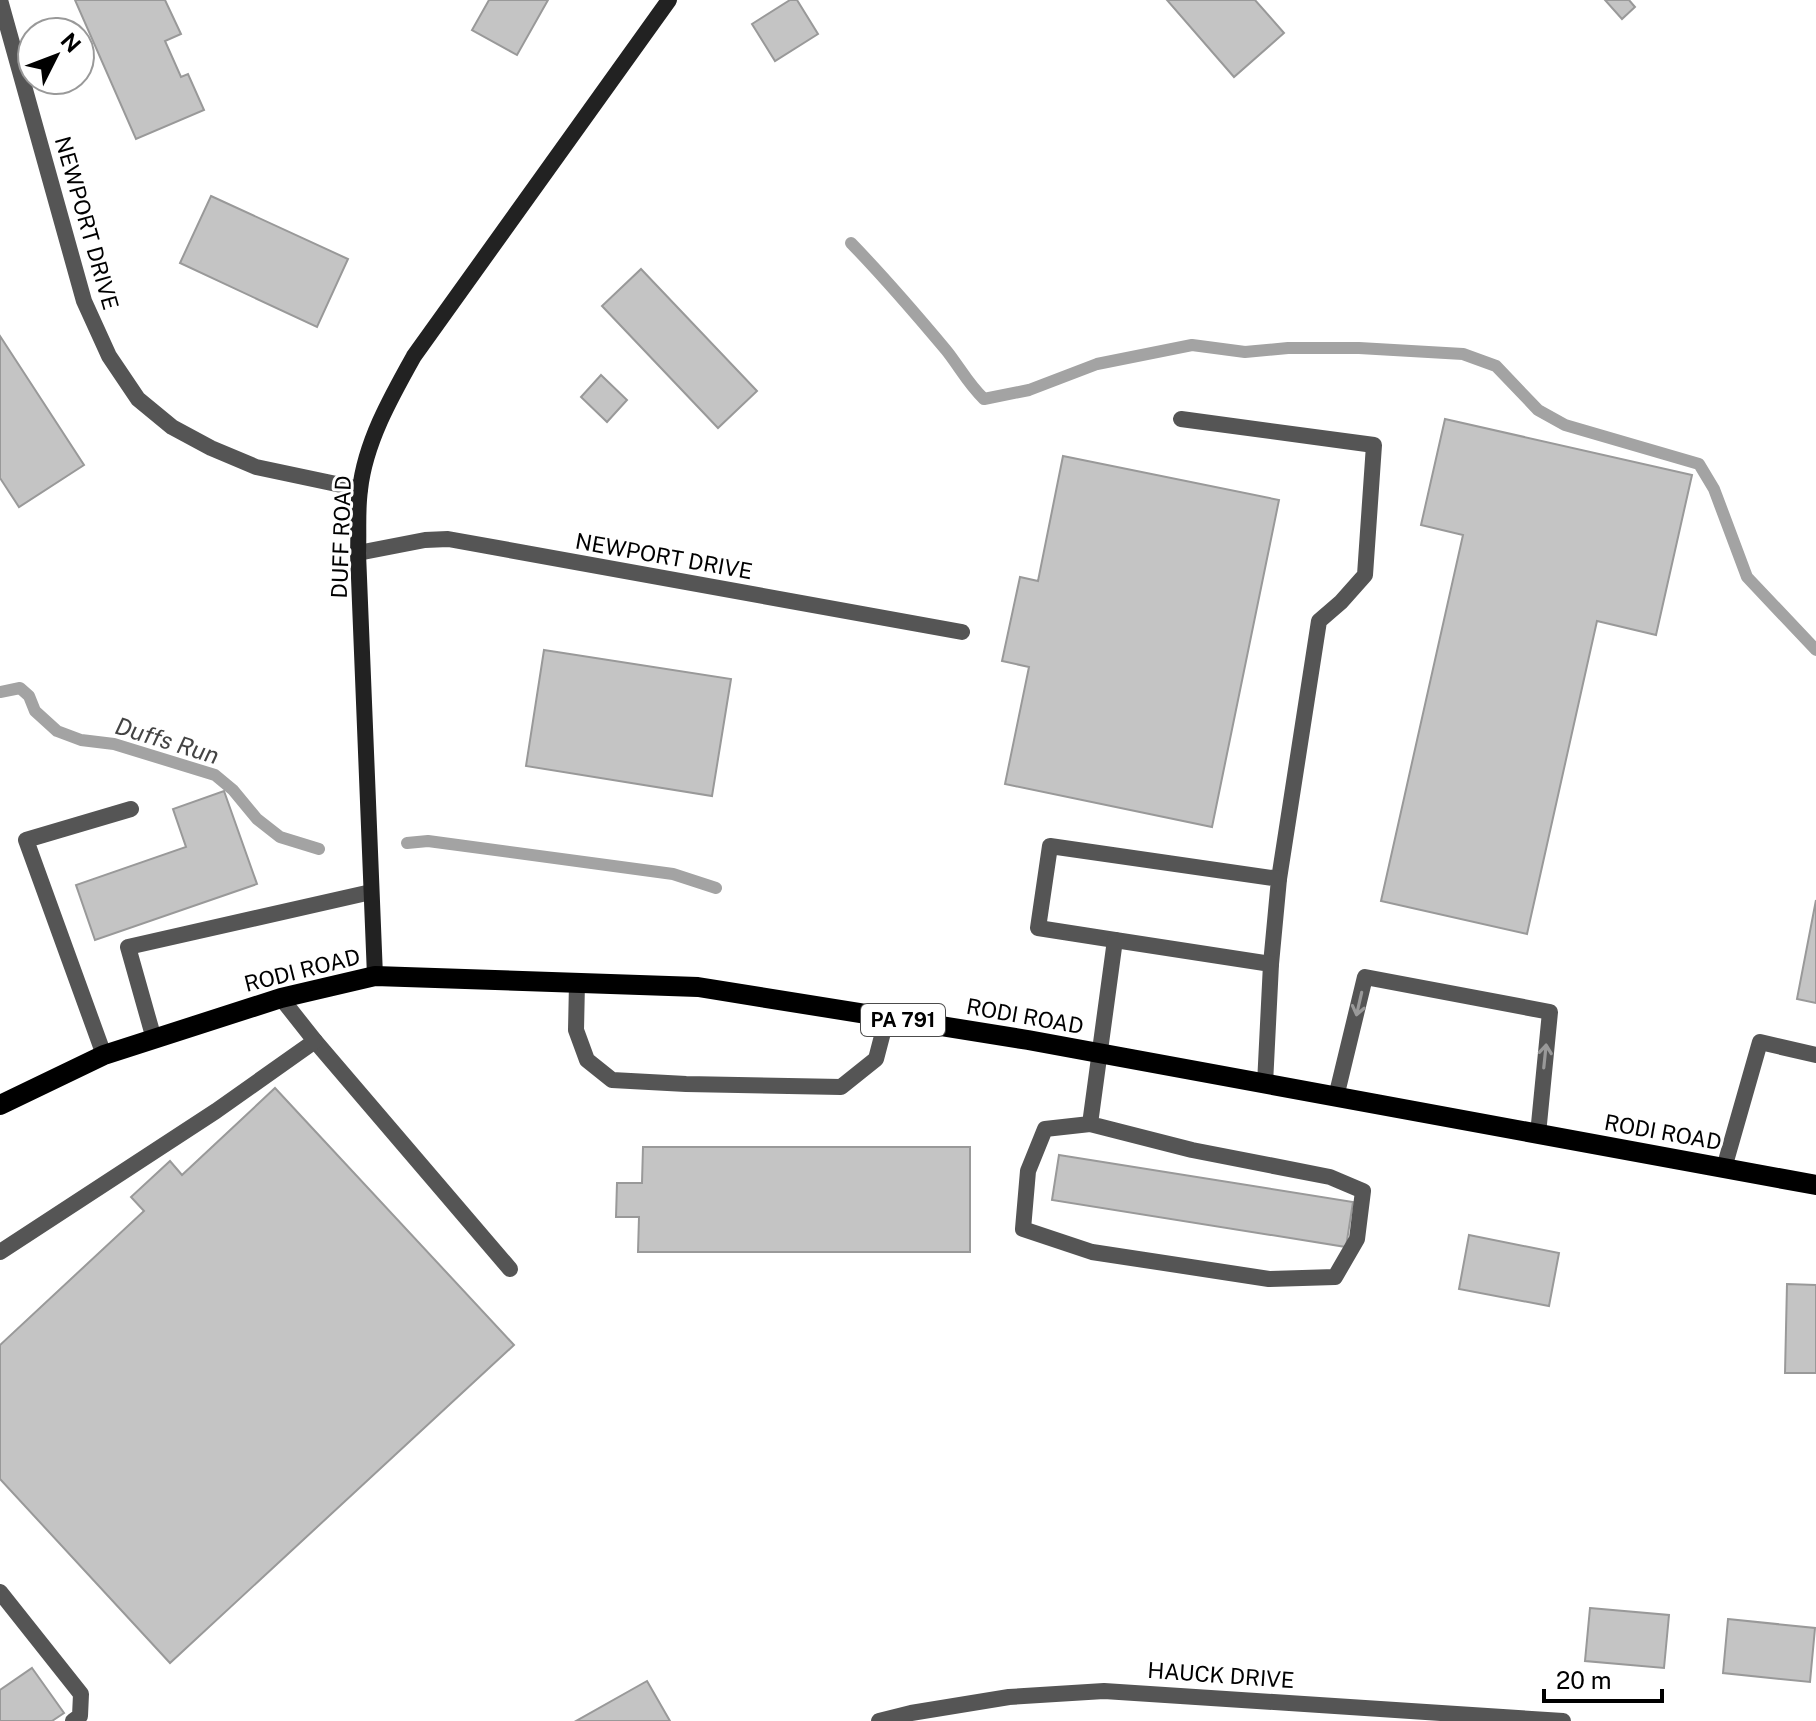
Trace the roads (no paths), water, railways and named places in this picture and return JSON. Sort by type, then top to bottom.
[{"type":"main road","name":"RODI ROAD","points":[[0,1105],[104,1055],[281,998],[375,976],[698,987],[1100,1054],[1816,1185]]},
{"type":"street","name":"NEWPORT DRIVE","points":[[0,0],[84,301],[109,356],[138,399],[172,427],[256,467],[360,489]]},
{"type":"street","name":"DUFF ROAD","points":[[375,976],[358,553],[360,489],[373,439],[414,356],[669,0]]},
{"type":"street","points":[[1181,419],[1374,445],[1365,575],[1319,621],[1279,879],[1265,1084]]},
{"type":"street","name":"NEWPORT DRIVE","points":[[358,553],[425,540],[448,539],[962,632]]},
{"type":"street","points":[[104,1055],[26,840],[131,809]]},
{"type":"street","points":[[1271,964],[1038,928],[1050,846],[1279,879]]},
{"type":"street","points":[[154,1039],[128,947],[371,892]]},
{"type":"street","points":[[1090,1124],[1115,940]]},
{"type":"street","points":[[1336,1097],[1365,977],[1550,1012],[1538,1134]]},
{"type":"street","points":[[577,983],[576,1030],[587,1060],[612,1080],[841,1087],[876,1059],[887,1017]]},
{"type":"street","points":[[281,998],[510,1269]]},
{"type":"street","points":[[0,1252],[216,1111],[315,1041]]},
{"type":"street","points":[[1724,1168],[1760,1042],[1816,1055]]},
{"type":"street","points":[[1090,1124],[1192,1150],[1330,1177],[1352,1186],[1363,1191],[1357,1239],[1335,1277],[1269,1279],[1092,1252],[1023,1229],[1028,1171],[1045,1129],[1090,1124]]},
{"type":"street","points":[[0,1592],[81,1694],[80,1716],[73,1721]]},
{"type":"street","name":"HAUCK DRIVE","points":[[879,1721],[1009,1697],[1104,1691],[1563,1721]]},
{"type":"waterway","points":[[851,243],[923,322],[984,399],[1029,390],[1097,364],[1192,345],[1245,352],[1288,348],[1359,348],[1463,354],[1496,366],[1538,410],[1565,425],[1699,464],[1714,489],[1747,577],[1816,650]]},
{"type":"waterway","name":"Duffs Run","points":[[0,692],[20,688],[29,696],[35,711],[57,731],[81,740],[114,744],[215,775],[233,790],[257,819],[280,837],[319,849]]},
{"type":"waterway","name":"Duffs Run","points":[[407,843],[428,841],[673,874],[716,888]]}]
